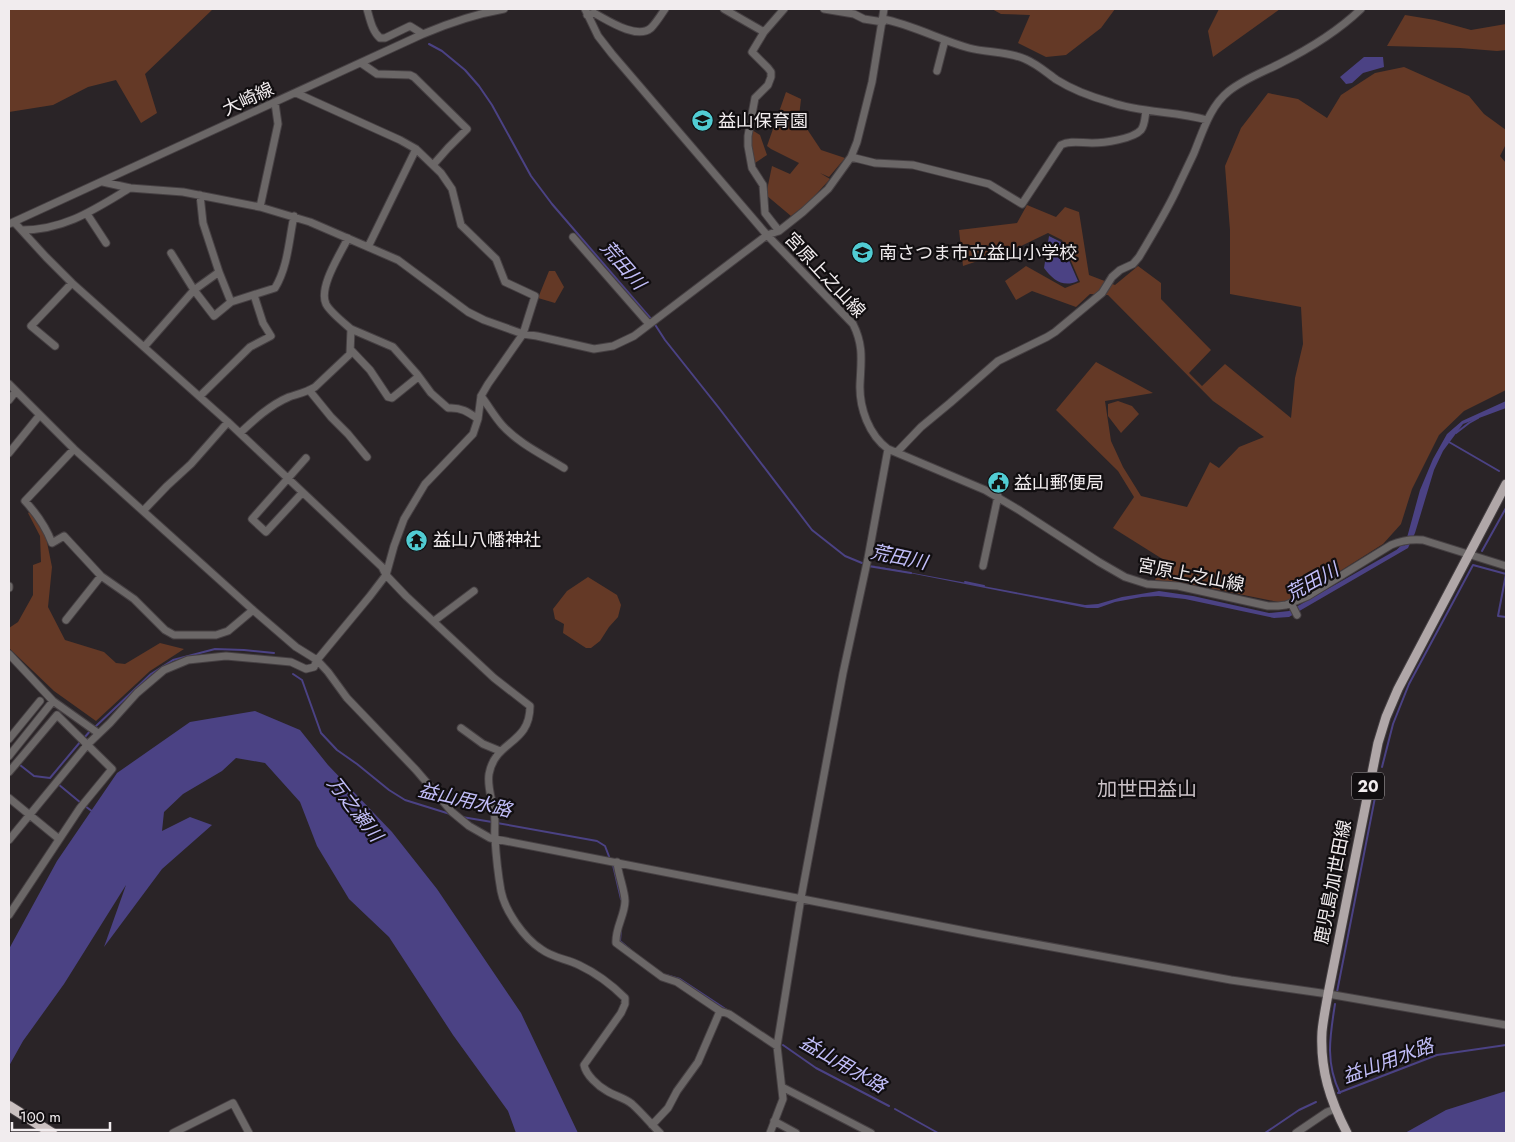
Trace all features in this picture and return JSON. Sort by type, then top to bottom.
[{"type":"highway","points":[[9,1106],[52,1133]]},
{"type":"main road","name":"鹿児島加世田線","points":[[1347,1133],[1336,1112],[1326,1083],[1322,1054],[1322,1032],[1371,771],[1386,717],[1405,674],[1506,484]]},
{"type":"street","points":[[367,9],[372,26],[380,38],[385,38],[410,26],[423,34]]},
{"type":"street","name":"大崎線","points":[[11,223],[104,182],[423,34],[452,22],[504,9]]},
{"type":"street","points":[[586,12],[594,13],[630,31],[640,32],[651,28],[665,9]]},
{"type":"street","points":[[724,9],[764,32]]},
{"type":"street","points":[[779,231],[765,213],[763,185],[752,168],[748,136],[755,98],[770,81],[768,68],[752,52],[764,32],[784,9]]},
{"type":"street","points":[[824,9],[854,14],[864,19],[883,20],[910,26],[970,48],[1010,54],[1028,60],[1058,80],[1088,94],[1126,108],[1191,116],[1207,120]]},
{"type":"street","points":[[104,182],[130,188],[200,195],[294,216],[384,253],[407,265],[468,312],[484,320],[523,334],[594,349],[612,346],[634,336],[767,235],[779,231],[828,189],[851,157],[856,142],[872,82],[884,9]]},
{"type":"street","points":[[897,452],[921,427],[956,399],[998,361],[1055,332],[1102,293],[1112,277],[1139,257],[1160,223],[1175,193],[1207,120],[1230,90],[1320,41],[1342,26],[1361,9]]},
{"type":"street","name":"宮原上之山線","points":[[586,12],[598,36],[612,54],[767,235],[853,324],[861,346],[860,386],[865,417],[876,438],[888,448],[998,496],[1098,562],[1138,582],[1147,584],[1187,588],[1268,606],[1278,606],[1308,596],[1391,545],[1405,540],[1423,540],[1468,554]]},
{"type":"street","points":[[937,71],[945,40]]},
{"type":"street","points":[[361,63],[377,74],[410,75],[414,77],[467,129],[433,165]]},
{"type":"street","points":[[9,840],[53,786],[94,730],[110,723],[137,693],[164,670],[183,661],[226,656],[292,662],[306,669],[314,667],[316,660],[386,574],[394,546],[414,500],[425,484],[473,434],[478,418],[481,396],[523,334],[535,296],[505,282],[496,259],[461,225],[452,189],[433,165],[416,149],[400,140],[296,93]]},
{"type":"street","points":[[260,207],[278,124],[275,103]]},
{"type":"street","points":[[851,157],[876,163],[913,165],[989,184],[1022,204],[1061,145],[1068,142],[1092,143],[1125,138],[1140,131],[1146,111]]},
{"type":"street","points":[[368,247],[416,149]]},
{"type":"street","points":[[22,230],[38,230],[57,226],[86,214],[130,188]]},
{"type":"street","points":[[200,195],[203,223],[219,272],[232,302]]},
{"type":"street","points":[[86,214],[106,243]]},
{"type":"street","points":[[171,253],[194,290],[214,316],[232,302],[275,288],[279,282],[287,254],[294,216]]},
{"type":"street","points":[[11,223],[22,230],[72,283],[240,433],[382,567],[386,574],[494,678],[530,706],[529,722],[524,731],[494,758],[489,776],[489,786],[495,813],[495,839],[503,896],[520,930],[542,951],[551,956],[578,964],[608,982],[625,998],[625,1004],[621,1013],[584,1065],[585,1070],[594,1081],[607,1091],[632,1104],[660,1133]]},
{"type":"street","points":[[573,237],[650,323]]},
{"type":"street","points":[[348,238],[326,284],[324,293],[326,305],[351,329],[393,348],[431,394],[448,408],[456,407],[478,418]]},
{"type":"street","points":[[144,347],[194,290],[219,272]]},
{"type":"street","points":[[55,346],[31,326],[72,283]]},
{"type":"street","points":[[200,396],[250,347],[271,336],[263,323],[254,295]]},
{"type":"street","points":[[240,433],[266,410],[288,398],[309,390],[349,356],[351,350],[351,329]]},
{"type":"street","points":[[351,350],[370,370],[388,397],[392,398],[418,377]]},
{"type":"street","points":[[9,384],[39,416],[142,511],[296,647],[316,660],[328,672],[347,698],[416,770],[452,812],[490,838],[906,920],[1221,978],[1328,994],[1506,1025]]},
{"type":"street","points":[[309,390],[330,417],[348,434],[367,457]]},
{"type":"street","points":[[9,400],[16,391]]},
{"type":"street","points":[[481,396],[510,433],[564,468]]},
{"type":"street","points":[[9,453],[39,416]]},
{"type":"street","points":[[142,511],[191,464],[228,422]]},
{"type":"street","points":[[770,1133],[783,1099],[777,1046],[801,898],[844,673],[866,570],[888,448]]},
{"type":"street","points":[[74,449],[26,501],[47,530],[52,543],[64,536],[101,576],[134,599],[165,630],[174,635],[216,635],[228,630],[253,610]]},
{"type":"street","points":[[302,493],[266,532],[252,519],[306,458]]},
{"type":"street","points":[[983,566],[998,496]]},
{"type":"street","points":[[1468,554],[1506,566]]},
{"type":"street","points":[[66,620],[101,576]]},
{"type":"street","points":[[434,621],[474,591]]},
{"type":"street","points":[[1291,603],[1297,615]]},
{"type":"street","points":[[9,654],[53,701],[94,730]]},
{"type":"street","points":[[9,739],[40,701]]},
{"type":"street","points":[[10,755],[53,701]]},
{"type":"street","points":[[9,772],[57,715],[112,769],[80,808],[9,914]]},
{"type":"street","points":[[462,728],[483,744],[500,751]]},
{"type":"street","points":[[9,798],[59,839]]},
{"type":"street","points":[[617,862],[618,874],[625,899],[616,933],[616,943],[662,977],[677,982],[777,1046]]},
{"type":"street","points":[[652,1125],[668,1108],[677,1091],[698,1062],[720,1011]]},
{"type":"street","points":[[782,1087],[870,1133]]},
{"type":"street","points":[[173,1133],[232,1102],[249,1133]]},
{"type":"street","points":[[1296,1133],[1328,1112],[1336,1112]]},
{"type":"street","points":[[774,1120],[796,1133]]},
{"type":"shaded area","points":[[9,9],[213,9],[145,74],[157,113],[141,123],[116,80],[88,87],[53,105],[9,112]]},
{"type":"shaded area","points":[[992,9],[1115,9],[1101,28],[1066,55],[1046,57],[1018,43],[1030,15],[1001,14]]},
{"type":"shaded area","points":[[1219,9],[1280,9],[1213,57],[1208,31]]},
{"type":"shaded area","points":[[1405,15],[1435,20],[1471,30],[1506,24],[1506,50],[1387,46]]},
{"type":"shaded area","points":[[1404,67],[1469,96],[1484,114],[1506,130],[1506,144],[1500,156],[1506,163],[1506,390],[1464,411],[1439,435],[1412,489],[1401,524],[1383,544],[1291,602],[1283,603],[1199,586],[1155,580],[1164,560],[1113,528],[1134,497],[1118,471],[1056,410],[1096,362],[1153,393],[1105,401],[1111,441],[1123,467],[1141,496],[1187,507],[1210,462],[1219,468],[1239,447],[1264,437],[1213,401],[1108,295],[1090,294],[1076,307],[1032,291],[1016,300],[1005,281],[1026,266],[1065,288],[1080,282],[1062,240],[1048,233],[1019,247],[963,266],[959,230],[1017,223],[1027,205],[1056,217],[1065,207],[1079,212],[1089,275],[1115,285],[1138,266],[1161,283],[1161,299],[1211,350],[1189,373],[1202,386],[1225,364],[1291,418],[1295,378],[1303,344],[1301,307],[1230,294],[1230,230],[1225,166],[1241,128],[1268,93],[1298,99],[1327,118],[1341,95],[1375,73]]},
{"type":"shaded area","points":[[786,92],[801,99],[799,117],[821,150],[845,158],[829,177],[820,173],[830,179],[809,202],[791,216],[766,195],[772,166],[790,174],[799,163],[767,146]]},
{"type":"shaded area","points":[[752,130],[760,135],[767,155],[755,163],[750,137]]},
{"type":"shaded area","points":[[549,271],[555,271],[564,287],[555,303],[538,298]]},
{"type":"shaded area","points":[[1118,401],[1132,406],[1139,414],[1121,433],[1108,416],[1108,404]]},
{"type":"shaded area","points":[[31,511],[45,532],[52,567],[48,607],[65,640],[104,652],[116,663],[125,664],[160,643],[184,649],[150,671],[96,721],[54,691],[9,648],[9,628],[18,622],[33,595],[33,565],[41,562],[40,536],[28,513]]},
{"type":"shaded area","points":[[588,577],[617,595],[621,605],[618,617],[600,641],[591,648],[586,648],[563,633],[564,624],[555,619],[553,609],[567,591]]},
{"type":"water","points":[[1364,57],[1383,57],[1384,67],[1363,73],[1352,83],[1346,84],[1340,77]]},
{"type":"water","points":[[1049,236],[1061,242],[1078,281],[1068,284],[1059,282],[1044,268]]},
{"type":"water","points":[[1506,401],[1506,408],[1463,424],[1443,451],[1434,470],[1415,533],[1408,548],[1289,617],[1274,618],[1185,599],[1158,596],[1115,602],[1098,608],[1087,608],[854,562],[1085,605],[1159,591],[1193,596],[1269,613],[1289,611],[1405,545],[1420,490],[1433,459],[1447,434],[1462,421]]},
{"type":"water","name":"万之瀬川","points":[[255,711],[300,730],[328,765],[392,832],[437,889],[521,1013],[578,1133],[516,1133],[508,1111],[453,1035],[389,937],[349,899],[317,846],[300,802],[265,763],[236,758],[222,771],[183,794],[164,812],[162,831],[190,817],[212,825],[162,869],[104,947],[126,885],[64,984],[23,1041],[9,1066],[9,949],[57,861],[117,773],[190,722]]},
{"type":"water","points":[[1506,1091],[1506,1133],[1405,1133],[1446,1110]]},
{"type":"waterway","name":"荒田川","points":[[429,44],[442,51],[465,70],[479,86],[492,105],[531,176],[552,204],[652,320]]},
{"type":"waterway","name":"荒田川","points":[[654,323],[665,340],[812,530],[845,556],[862,563]]},
{"type":"waterway","name":"荒田川","points":[[1456,433],[1478,418]]},
{"type":"waterway","points":[[1449,442],[1499,471]]},
{"type":"waterway","points":[[1482,551],[1506,508]]},
{"type":"waterway","name":"荒田川","points":[[1398,550],[1405,543]]},
{"type":"waterway","points":[[1382,767],[1393,724],[1409,684],[1473,565],[1506,574],[1498,616],[1506,617]]},
{"type":"waterway","name":"荒田川","points":[[868,566],[911,573]]},
{"type":"waterway","name":"荒田川","points":[[965,582],[984,586]]},
{"type":"waterway","name":"益山用水路","points":[[95,727],[151,674],[173,660],[215,649],[274,653]]},
{"type":"waterway","name":"益山用水路","points":[[293,674],[302,680],[321,733],[337,750],[405,800],[450,814]]},
{"type":"waterway","name":"益山用水路","points":[[84,738],[91,730]]},
{"type":"waterway","name":"益山用水路","points":[[50,778],[81,741]]},
{"type":"waterway","name":"益山用水路","points":[[20,765],[34,776],[50,778]]},
{"type":"waterway","points":[[1337,992],[1379,777]]},
{"type":"waterway","points":[[58,784],[81,803]]},
{"type":"waterway","points":[[85,806],[93,812]]},
{"type":"waterway","name":"益山用水路","points":[[462,817],[492,822]]},
{"type":"waterway","name":"益山用水路","points":[[497,823],[597,841],[605,846],[610,859]]},
{"type":"waterway","name":"益山用水路","points":[[613,865],[621,899]]},
{"type":"waterway","name":"益山用水路","points":[[621,929],[620,941],[632,951]]},
{"type":"waterway","name":"益山用水路","points":[[666,975],[680,979],[727,1010]]},
{"type":"waterway","points":[[1335,1004],[1330,1049],[1332,1071],[1340,1093]]},
{"type":"waterway","name":"益山用水路","points":[[783,1045],[816,1068],[889,1106]]},
{"type":"waterway","name":"益山用水路","points":[[1338,1093],[1437,1055],[1506,1045]]},
{"type":"waterway","name":"益山用水路","points":[[1265,1133],[1299,1110],[1316,1102]]},
{"type":"waterway","name":"益山用水路","points":[[895,1109],[938,1133]]},
{"type":"place","name":"益山保育園","points":[[702,121]]},
{"type":"place","name":"南さつま市立益山小学校","points":[[863,253]]},
{"type":"place","name":"益山郵便局","points":[[998,483]]},
{"type":"place","name":"益山八幡神社","points":[[417,540]]},
{"type":"district","name":"加世田益山","points":[[1147,789]]}]
